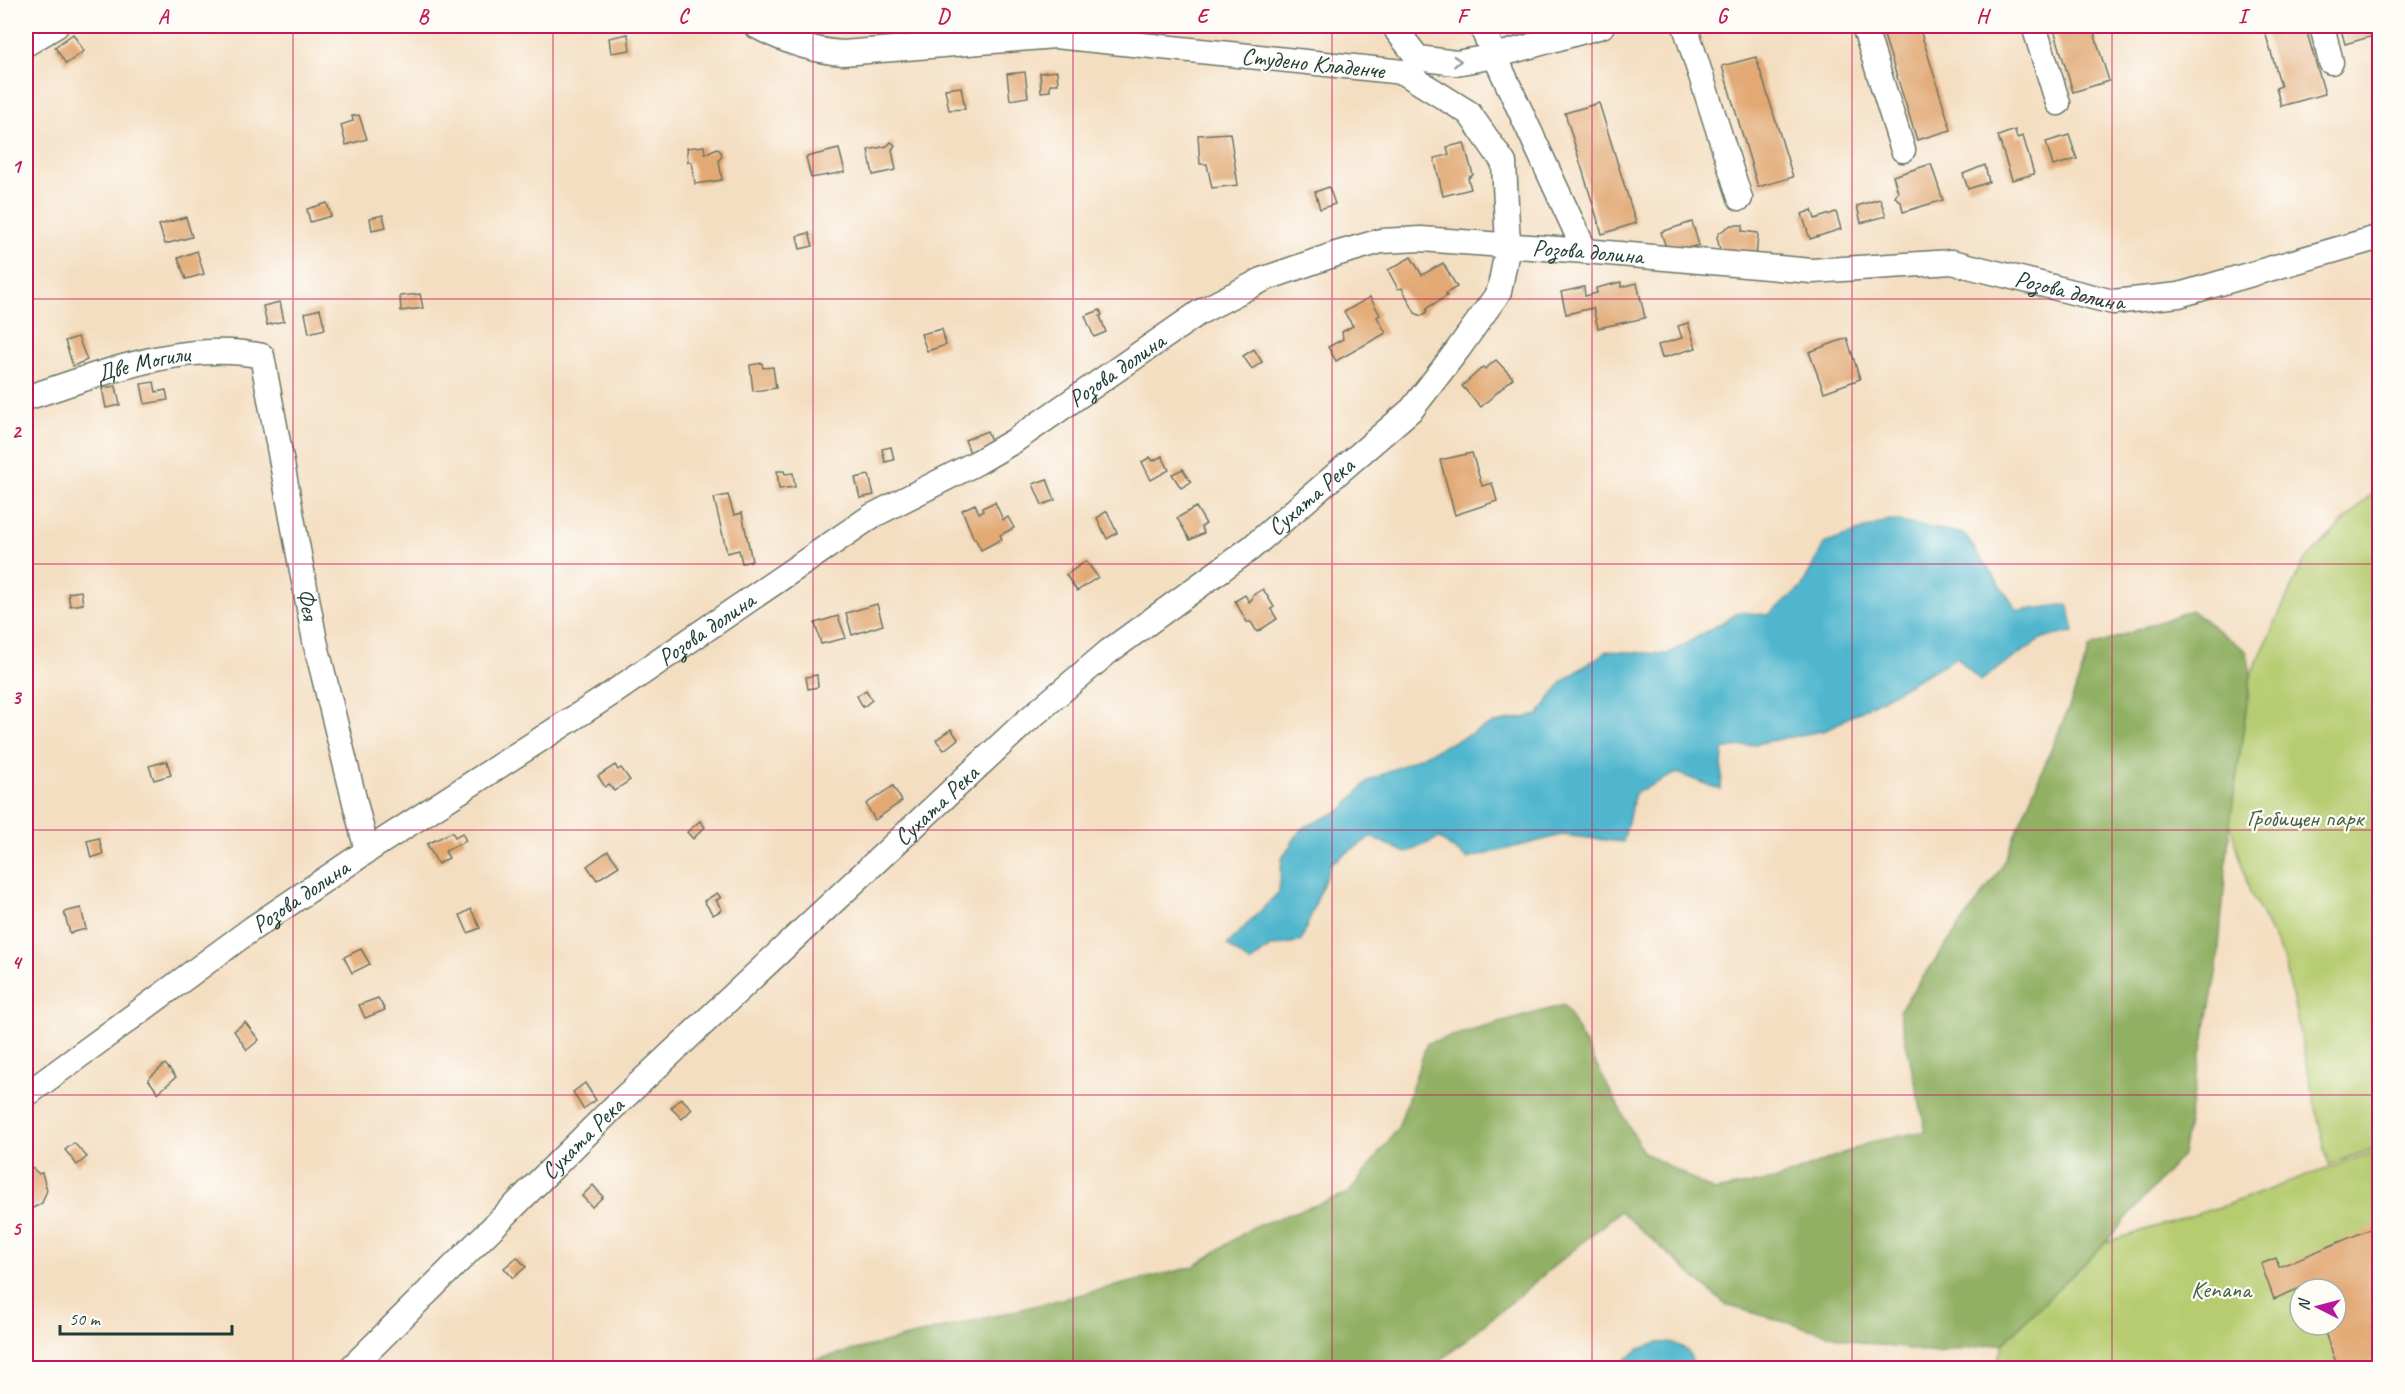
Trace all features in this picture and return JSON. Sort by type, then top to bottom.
[{"type":"street","points":[[26,44],[56,26]]},
{"type":"street","name":"Студено Кладенче","points":[[756,26],[793,43],[827,52],[843,53],[1055,36],[1410,65],[1469,113],[1504,163],[1508,246]]},
{"type":"street","points":[[1397,26],[1410,65],[1456,63],[1495,56],[1602,26]]},
{"type":"street","points":[[1481,26],[1585,251]]},
{"type":"street","points":[[1685,26],[1740,198]]},
{"type":"street","points":[[1864,26],[1903,150]]},
{"type":"street","points":[[2034,26],[2058,103]]},
{"type":"street","points":[[2322,26],[2331,62]]},
{"type":"street","name":"Розова долина","points":[[26,1095],[254,928],[368,851],[614,692],[872,516],[1014,441],[1200,312],[1264,279],[1381,241],[1421,239],[1812,271],[1952,262],[2113,302],[2179,296],[2379,237]]},
{"type":"street","name":"Сухата Река","points":[[351,1368],[615,1106],[1023,724],[1108,651],[1251,548],[1412,409],[1499,292],[1508,246]]},
{"type":"street","name":"Две Могили","points":[[26,398],[145,362],[201,352],[240,351],[262,356]]},
{"type":"street","name":"Фея","points":[[262,356],[315,641],[368,851]]},
{"type":"green space","name":"Гробищен парк","points":[[2379,490],[2379,1147],[2328,1165],[2284,958],[2250,892],[2230,823],[2251,675],[2303,563],[2369,496]]},
{"type":"green space","points":[[2191,610],[2247,652],[2251,675],[2230,823],[2217,969],[2182,1155],[2106,1242],[2003,1343],[1937,1353],[1852,1341],[1726,1305],[1620,1211],[1432,1368],[781,1368],[1193,1267],[1253,1227],[1349,1193],[1398,1128],[1427,1043],[1564,1005],[1643,1152],[1714,1191],[1779,1179],[1871,1142],[1926,1131],[1899,1011],[2000,870],[2070,705],[2090,647]]},
{"type":"green space","name":"Kenana","points":[[2379,1150],[2379,1368],[1995,1368],[2003,1343],[2106,1242],[2226,1205]]},
{"type":"water","points":[[1889,520],[1964,534],[2018,611],[2068,604],[2074,632],[2043,638],[1980,681],[1957,657],[1826,730],[1723,750],[1721,790],[1677,773],[1635,793],[1623,842],[1562,835],[1467,859],[1439,838],[1406,853],[1371,837],[1331,863],[1301,941],[1270,947],[1250,963],[1227,945],[1279,892],[1282,858],[1301,829],[1343,809],[1368,781],[1494,723],[1538,715],[1563,681],[1607,651],[1668,654],[1740,612],[1768,615],[1801,588],[1824,544]]},
{"type":"water","points":[[1658,1343],[1682,1347],[1690,1355],[1692,1368],[1615,1368],[1639,1349]]},
{"type":"building","points":[[1881,26],[1919,26],[1951,130],[1917,140]]},
{"type":"building","points":[[2053,26],[2092,26],[2109,81],[2073,92]]},
{"type":"building","points":[[2286,26],[2305,26],[2325,94],[2281,106],[2276,88],[2281,86],[2265,32]]},
{"type":"building","points":[[2340,26],[2380,26],[2380,34],[2345,44]]},
{"type":"building","points":[[73,34],[84,51],[66,64],[55,47]]},
{"type":"building","points":[[628,34],[630,50],[611,53],[609,38]]},
{"type":"building","points":[[1756,57],[1793,177],[1758,187],[1722,66]]},
{"type":"building","points":[[1057,71],[1058,84],[1050,84],[1050,91],[1041,92],[1040,73]]},
{"type":"building","points":[[1025,72],[1028,97],[1010,100],[1007,74]]},
{"type":"building","points":[[961,87],[965,109],[949,110],[945,89]]},
{"type":"building","points":[[1599,103],[1636,223],[1602,234],[1565,113]]},
{"type":"building","points":[[359,115],[367,139],[346,145],[341,125],[353,121],[352,116]]},
{"type":"building","points":[[2015,130],[2017,138],[2023,136],[2034,174],[2012,180],[1998,136]]},
{"type":"building","points":[[1230,133],[1238,185],[1212,188],[1207,164],[1200,164],[1198,135]]},
{"type":"building","points":[[2069,135],[2077,159],[2053,166],[2046,142]]},
{"type":"building","points":[[891,142],[895,145],[892,150],[896,170],[873,175],[868,150],[887,146]]},
{"type":"building","points":[[1464,143],[1473,175],[1468,178],[1471,189],[1443,196],[1434,158],[1449,155],[1447,147]]},
{"type":"building","points":[[704,146],[705,154],[717,148],[721,152],[722,156],[719,160],[722,180],[695,184],[692,162],[688,162],[687,148]]},
{"type":"building","points":[[839,149],[845,172],[811,178],[806,157]]},
{"type":"building","points":[[1931,164],[1943,200],[1903,212],[1901,202],[1895,197],[1898,192],[1893,176]]},
{"type":"building","points":[[1985,165],[1989,182],[1968,189],[1963,174]]},
{"type":"building","points":[[1329,187],[1335,204],[1320,209],[1315,192]]},
{"type":"building","points":[[1880,199],[1886,216],[1861,223],[1857,206]]},
{"type":"building","points":[[327,203],[331,216],[310,222],[307,209]]},
{"type":"building","points":[[1812,210],[1815,219],[1836,212],[1841,229],[1810,239],[1802,214]]},
{"type":"building","points":[[383,215],[386,227],[372,230],[370,218]]},
{"type":"building","points":[[186,217],[192,237],[165,244],[159,225]]},
{"type":"building","points":[[1692,222],[1699,245],[1668,254],[1661,232]]},
{"type":"building","points":[[1731,225],[1743,225],[1742,231],[1758,233],[1756,261],[1722,259],[1717,237]]},
{"type":"building","points":[[809,233],[813,246],[800,249],[797,236]]},
{"type":"building","points":[[197,251],[204,274],[186,279],[178,258]]},
{"type":"building","points":[[1411,257],[1422,275],[1443,263],[1457,287],[1427,308],[1426,313],[1421,316],[1415,313],[1402,288],[1398,289],[1388,270]]},
{"type":"building","points":[[1621,282],[1621,287],[1637,283],[1645,318],[1598,328],[1593,308],[1566,314],[1561,292],[1584,287],[1585,296],[1597,293],[1596,288]]},
{"type":"building","points":[[420,294],[423,308],[401,311],[400,296]]},
{"type":"building","points":[[1370,297],[1380,315],[1377,317],[1386,333],[1336,361],[1328,347],[1343,339],[1342,332],[1353,326],[1344,312]]},
{"type":"building","points":[[280,302],[284,321],[267,325],[263,306]]},
{"type":"building","points":[[320,309],[325,329],[309,333],[305,313]]},
{"type":"building","points":[[1100,310],[1106,332],[1094,337],[1085,316]]},
{"type":"building","points":[[1688,323],[1696,348],[1662,358],[1658,345],[1682,338],[1678,326]]},
{"type":"building","points":[[942,329],[946,345],[927,351],[921,334]]},
{"type":"building","points":[[78,337],[87,360],[73,366],[65,341]]},
{"type":"building","points":[[1847,338],[1860,379],[1824,392],[1809,352]]},
{"type":"building","points":[[1254,349],[1262,362],[1252,369],[1243,356]]},
{"type":"building","points":[[1496,360],[1513,378],[1481,407],[1462,386],[1483,367],[1485,369]]},
{"type":"building","points":[[762,363],[763,368],[773,367],[776,388],[753,391],[750,365]]},
{"type":"building","points":[[154,382],[156,392],[166,390],[168,400],[145,404],[141,384]]},
{"type":"building","points":[[116,386],[120,405],[106,408],[102,388]]},
{"type":"building","points":[[987,431],[993,446],[971,455],[965,440]]},
{"type":"building","points":[[891,447],[894,460],[885,462],[882,449]]},
{"type":"building","points":[[1472,453],[1482,486],[1492,483],[1497,501],[1455,515],[1440,460]]},
{"type":"building","points":[[1162,456],[1169,470],[1151,480],[1142,462],[1150,457],[1153,461]]},
{"type":"building","points":[[1183,469],[1191,482],[1181,488],[1172,474]]},
{"type":"building","points":[[777,471],[784,471],[785,474],[793,473],[795,487],[779,489]]},
{"type":"building","points":[[869,475],[874,495],[860,498],[855,478]]},
{"type":"building","points":[[1047,479],[1055,500],[1042,505],[1033,484]]},
{"type":"building","points":[[728,495],[734,515],[742,513],[752,561],[742,563],[739,550],[727,553],[714,498]]},
{"type":"building","points":[[995,502],[1003,520],[1008,517],[1014,528],[1000,535],[1002,539],[981,550],[962,510],[975,504],[979,513],[983,511],[982,508]]},
{"type":"building","points":[[1196,507],[1206,524],[1201,527],[1204,533],[1190,540],[1177,518]]},
{"type":"building","points":[[1107,511],[1117,533],[1107,539],[1097,518]]},
{"type":"building","points":[[1086,561],[1098,577],[1077,591],[1066,575]]},
{"type":"building","points":[[1263,589],[1274,607],[1271,609],[1277,619],[1257,632],[1251,622],[1247,622],[1235,601],[1245,595],[1249,602],[1253,595]]},
{"type":"building","points":[[81,591],[83,604],[70,606],[68,593]]},
{"type":"building","points":[[877,604],[883,625],[852,635],[846,613]]},
{"type":"building","points":[[838,616],[846,638],[821,644],[815,623]]},
{"type":"building","points":[[817,675],[818,687],[808,689],[806,677]]},
{"type":"building","points":[[866,690],[872,700],[863,707],[857,696]]},
{"type":"building","points":[[951,729],[958,739],[944,750],[936,740]]},
{"type":"building","points":[[167,761],[171,775],[154,780],[149,766]]},
{"type":"building","points":[[615,765],[618,770],[621,768],[630,780],[614,791],[609,784],[605,787],[598,776]]},
{"type":"building","points":[[893,786],[902,801],[875,820],[866,804]]},
{"type":"building","points":[[700,821],[705,827],[693,839],[687,832]]},
{"type":"building","points":[[452,832],[455,837],[462,833],[466,841],[445,851],[449,858],[438,864],[427,844]]},
{"type":"building","points":[[99,838],[103,854],[91,858],[87,841]]},
{"type":"building","points":[[608,851],[619,866],[597,880],[587,866]]},
{"type":"building","points":[[717,893],[721,898],[716,900],[722,910],[713,915],[704,901]]},
{"type":"building","points":[[81,908],[86,929],[70,933],[64,912]]},
{"type":"building","points":[[471,909],[480,928],[468,933],[460,915]]},
{"type":"building","points":[[361,949],[370,964],[352,973],[344,957]]},
{"type":"building","points":[[378,998],[385,1010],[365,1018],[359,1005]]},
{"type":"building","points":[[245,1022],[259,1040],[247,1050],[234,1031]]},
{"type":"building","points":[[165,1064],[176,1077],[158,1093],[148,1079]]},
{"type":"building","points":[[585,1083],[596,1100],[583,1109],[573,1092]]},
{"type":"building","points":[[681,1098],[692,1109],[682,1119],[671,1108]]},
{"type":"building","points":[[74,1143],[87,1157],[77,1165],[65,1150]]},
{"type":"building","points":[[31,1167],[39,1174],[42,1173],[47,1190],[42,1203],[26,1212],[26,1171]]},
{"type":"building","points":[[593,1185],[603,1197],[592,1207],[582,1196]]},
{"type":"building","points":[[2380,1225],[2380,1363],[2375,1364],[2373,1359],[2359,1365],[2337,1365],[2326,1337],[2348,1337],[2348,1277],[2288,1277],[2288,1293],[2274,1299],[2261,1264],[2276,1258],[2279,1267]]},
{"type":"building","points":[[517,1257],[526,1267],[513,1278],[504,1268]]}]
